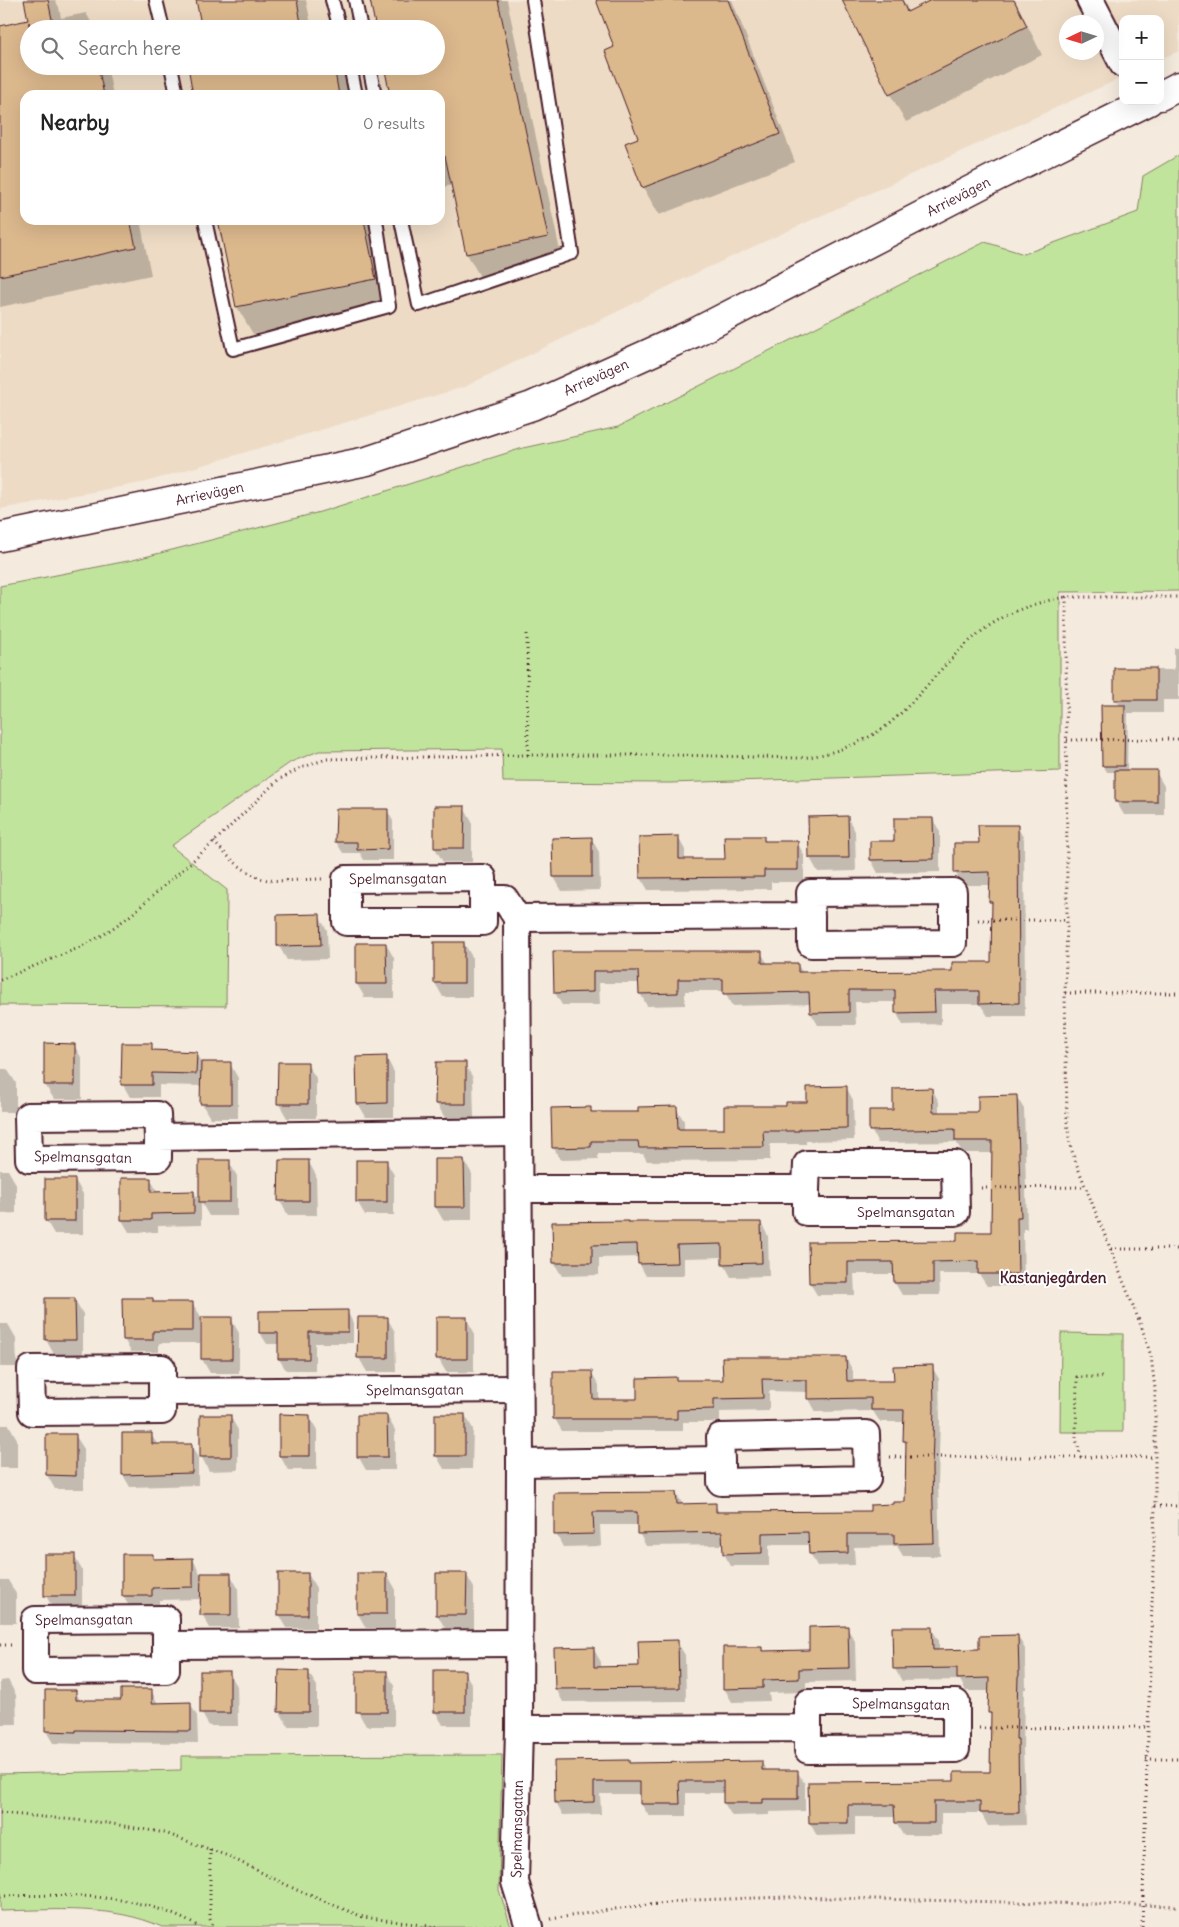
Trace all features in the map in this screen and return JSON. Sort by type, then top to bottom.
[{"type":"main road","name":"Arrievägen","points":[[1164,94],[1179,86]]},
{"type":"main road","name":"Arrievägen","points":[[0,537],[367,461],[532,406],[694,333],[1141,105]]},
{"type":"street","points":[[1090,0],[1121,60]]},
{"type":"street","name":"Spelmansgatan","points":[[483,878],[483,899],[483,922],[346,922],[346,879],[483,878]]},
{"type":"street","points":[[953,892],[953,943],[811,944],[811,916],[810,893],[953,892]]},
{"type":"street","points":[[483,899],[505,899],[517,918],[811,916]]},
{"type":"street","name":"Spelmansgatan","points":[[517,918],[520,1463],[519,1729],[515,1882],[529,1925]]},
{"type":"street","name":"Spelmansgatan","points":[[158,1115],[158,1137],[158,1158],[29,1159],[28,1116],[158,1115]]},
{"type":"street","points":[[158,1137],[518,1132]]},
{"type":"street","name":"Spelmansgatan","points":[[807,1164],[956,1164],[956,1212],[806,1212],[806,1189],[807,1164]]},
{"type":"street","points":[[519,1189],[806,1189]]},
{"type":"street","points":[[162,1368],[162,1392],[162,1411],[32,1412],[31,1369],[162,1368]]},
{"type":"street","name":"Spelmansgatan","points":[[162,1392],[519,1389]]},
{"type":"street","points":[[866,1434],[867,1480],[721,1482],[720,1460],[720,1437],[866,1434]]},
{"type":"street","points":[[520,1463],[720,1460]]},
{"type":"street","name":"Spelmansgatan","points":[[166,1619],[166,1645],[166,1670],[35,1671],[35,1620],[166,1619]]},
{"type":"street","points":[[166,1645],[518,1643]]},
{"type":"street","name":"Spelmansgatan","points":[[808,1703],[956,1703],[956,1749],[808,1750],[808,1728],[808,1703]]},
{"type":"street","points":[[519,1729],[808,1728]]},
{"type":"lane","points":[[156,0],[161,20]]},
{"type":"lane","points":[[332,0],[338,20]]},
{"type":"lane","points":[[356,0],[359,20]]},
{"type":"lane","points":[[402,225],[419,305],[572,253],[532,0]]},
{"type":"lane","points":[[173,75],[176,90]]},
{"type":"lane","points":[[352,75],[355,90]]},
{"type":"lane","points":[[371,75],[374,90]]},
{"type":"lane","points":[[206,225],[233,349],[389,306],[377,225]]},
{"type":"path","points":[[1066,596],[1068,740],[1065,993],[1067,1121],[1070,1145],[1085,1187],[1142,1328],[1150,1356],[1155,1389],[1154,1457],[1156,1506],[1146,1759],[1142,1926]]},
{"type":"path","points":[[0,980],[76,949],[103,934],[131,915],[214,842],[278,780],[301,768],[326,759],[528,755],[816,757],[865,739],[889,724],[981,632],[1024,606],[1066,596],[1179,597]]},
{"type":"path","points":[[527,634],[528,755]]},
{"type":"path","points":[[1068,740],[1179,740]]},
{"type":"path","points":[[214,842],[228,858],[245,870],[266,880],[346,879]]},
{"type":"path","points":[[953,920],[1067,920]]},
{"type":"path","points":[[1065,993],[1179,993]]},
{"type":"path","points":[[956,1188],[1085,1187]]},
{"type":"path","points":[[1111,1249],[1179,1249]]},
{"type":"path","points":[[1081,1457],[1076,1439],[1077,1377],[1102,1377]]},
{"type":"path","points":[[867,1457],[1154,1457]]},
{"type":"path","points":[[1156,1506],[1179,1506]]},
{"type":"path","points":[[956,1728],[1148,1727]]},
{"type":"path","points":[[1146,1759],[1179,1759]]},
{"type":"path","points":[[0,1813],[107,1823],[165,1833],[228,1856],[297,1890],[363,1917],[437,1927]]},
{"type":"path","points":[[210,1849],[210,1920],[213,1927]]},
{"type":"path","points":[[0,1896],[103,1896],[159,1909],[199,1927]]},
{"type":"path","points":[[470,1927],[529,1925],[621,1908],[695,1900],[770,1898],[1179,1906]]},
{"type":"shaded area","points":[[0,0],[1179,0],[1179,51],[1164,57],[1164,15],[1119,15],[1119,79],[696,273],[464,387],[146,482],[0,509]]},
{"type":"green space","points":[[1179,155],[1179,591],[1060,592],[1060,771],[669,783],[503,782],[502,749],[319,751],[291,762],[171,846],[227,890],[226,1006],[0,1005],[0,586],[133,560],[320,512],[523,448],[618,427],[985,242],[1024,254],[1138,212],[1143,176]]},
{"type":"green space","points":[[1061,1333],[1123,1334],[1123,1432],[1060,1432]]},
{"type":"green space","points":[[502,1755],[499,1890],[511,1927],[162,1927],[143,1920],[103,1912],[82,1910],[0,1911],[0,1774],[181,1770],[181,1756]]},
{"type":"building","points":[[24,0],[48,0],[52,20],[28,20]]},
{"type":"building","points":[[196,0],[297,0],[300,20],[200,20]]},
{"type":"building","points":[[370,0],[498,0],[548,237],[466,254],[445,156],[445,90],[389,90],[386,75],[445,75],[445,20],[374,20]]},
{"type":"building","points":[[596,0],[728,0],[780,134],[642,188],[625,143],[638,138],[605,51],[614,47]]},
{"type":"building","points":[[842,0],[902,0],[907,12],[931,0],[1014,0],[1027,26],[889,95]]},
{"type":"building","points":[[20,22],[20,75],[100,75],[103,90],[20,90],[20,225],[131,225],[136,247],[0,276],[0,26]]},
{"type":"building","points":[[190,75],[336,75],[338,90],[192,90]]},
{"type":"building","points":[[219,225],[365,225],[376,279],[236,307]]},
{"type":"building","points":[[1114,668],[1156,668],[1156,700],[1114,700]]},
{"type":"building","points":[[1101,705],[1125,705],[1124,766],[1102,766]]},
{"type":"building","points":[[1115,770],[1157,770],[1157,802],[1115,802]]},
{"type":"building","points":[[434,806],[465,806],[464,848],[434,848]]},
{"type":"building","points":[[336,809],[388,809],[388,849],[357,850],[357,842],[335,842]]},
{"type":"building","points":[[848,816],[849,858],[809,858],[808,817]]},
{"type":"building","points":[[894,818],[933,818],[934,859],[870,860],[870,841],[894,841]]},
{"type":"building","points":[[978,825],[1018,825],[1019,1003],[979,1004],[979,991],[934,991],[935,1012],[895,1013],[895,990],[849,990],[849,1012],[810,1013],[809,992],[723,994],[723,979],[678,979],[678,993],[639,994],[638,971],[593,971],[593,992],[554,993],[553,951],[762,951],[762,963],[798,963],[798,972],[952,971],[952,962],[991,962],[992,902],[989,902],[990,872],[954,873],[954,843],[979,843]]},
{"type":"building","points":[[679,836],[679,859],[725,859],[724,836],[764,836],[764,841],[798,841],[798,870],[764,870],[764,877],[640,878],[639,837]]},
{"type":"building","points":[[592,837],[592,877],[553,877],[552,838]]},
{"type":"building","points":[[320,914],[321,945],[277,946],[277,915]]},
{"type":"building","points":[[434,942],[464,942],[464,983],[434,983]]},
{"type":"building","points":[[356,943],[386,943],[387,984],[356,984]]},
{"type":"building","points":[[44,1043],[75,1044],[75,1085],[44,1085]]},
{"type":"building","points":[[122,1043],[152,1043],[152,1050],[197,1052],[196,1074],[152,1073],[152,1085],[121,1085]]},
{"type":"building","points":[[387,1056],[387,1103],[357,1104],[356,1057]]},
{"type":"building","points":[[201,1062],[231,1062],[231,1104],[200,1104]]},
{"type":"building","points":[[278,1062],[308,1062],[308,1104],[277,1104]]},
{"type":"building","points":[[436,1062],[466,1062],[466,1104],[435,1104]]},
{"type":"building","points":[[847,1086],[847,1128],[763,1131],[764,1147],[639,1148],[638,1141],[591,1141],[591,1147],[552,1148],[551,1108],[591,1107],[591,1112],[638,1112],[638,1107],[677,1106],[678,1129],[724,1129],[724,1106],[786,1106],[786,1102],[807,1102],[807,1087]]},
{"type":"building","points":[[932,1088],[933,1112],[978,1112],[978,1096],[1017,1095],[1021,1217],[1017,1217],[1018,1274],[978,1274],[978,1261],[933,1262],[933,1283],[894,1283],[893,1262],[848,1262],[848,1283],[809,1283],[808,1242],[957,1241],[957,1232],[991,1232],[992,1141],[955,1141],[955,1129],[869,1131],[869,1110],[893,1110],[893,1089]]},
{"type":"building","points":[[434,1159],[464,1159],[465,1207],[434,1207]]},
{"type":"building","points":[[199,1160],[230,1160],[230,1202],[199,1202]]},
{"type":"building","points":[[279,1160],[309,1160],[309,1201],[278,1201]]},
{"type":"building","points":[[356,1160],[387,1160],[387,1202],[356,1202]]},
{"type":"building","points":[[121,1178],[151,1178],[151,1192],[194,1191],[194,1213],[151,1214],[151,1220],[121,1220]]},
{"type":"building","points":[[45,1179],[75,1179],[75,1221],[45,1221]]},
{"type":"building","points":[[552,1222],[761,1222],[762,1263],[722,1264],[722,1244],[677,1245],[678,1263],[638,1264],[637,1244],[592,1245],[592,1263],[553,1263]]},
{"type":"building","points":[[45,1298],[75,1298],[76,1340],[45,1340]]},
{"type":"building","points":[[122,1298],[153,1298],[153,1302],[193,1302],[193,1331],[153,1331],[153,1340],[123,1340]]},
{"type":"building","points":[[348,1310],[348,1332],[309,1332],[309,1359],[278,1359],[278,1333],[259,1333],[259,1311]]},
{"type":"building","points":[[201,1317],[232,1317],[232,1359],[201,1359]]},
{"type":"building","points":[[358,1317],[388,1317],[388,1358],[357,1358]]},
{"type":"building","points":[[436,1317],[467,1317],[467,1359],[436,1359]]},
{"type":"building","points":[[722,1357],[846,1357],[847,1381],[894,1381],[893,1366],[933,1365],[932,1469],[934,1543],[894,1544],[894,1534],[848,1534],[848,1553],[809,1554],[808,1532],[762,1533],[762,1553],[723,1554],[722,1532],[637,1534],[637,1512],[593,1512],[594,1534],[554,1535],[554,1493],[676,1492],[677,1504],[716,1503],[716,1512],[870,1511],[870,1505],[905,1502],[906,1441],[903,1441],[904,1410],[871,1410],[871,1398],[807,1399],[807,1380],[762,1379],[763,1398],[714,1399],[714,1409],[677,1410],[677,1419],[553,1419],[553,1371],[592,1371],[593,1399],[637,1399],[637,1378],[676,1377],[676,1380],[723,1380]]},
{"type":"building","points":[[279,1414],[310,1415],[310,1456],[279,1456]]},
{"type":"building","points":[[435,1414],[465,1414],[465,1456],[435,1456]]},
{"type":"building","points":[[200,1415],[231,1415],[231,1457],[200,1457]]},
{"type":"building","points":[[357,1415],[387,1415],[388,1457],[357,1457]]},
{"type":"building","points":[[122,1433],[152,1433],[152,1444],[192,1444],[192,1473],[122,1475]]},
{"type":"building","points":[[46,1434],[76,1434],[76,1476],[46,1475]]},
{"type":"building","points":[[44,1554],[75,1554],[75,1596],[44,1596]]},
{"type":"building","points":[[122,1554],[153,1554],[153,1559],[193,1558],[193,1587],[152,1588],[152,1596],[122,1596]]},
{"type":"building","points":[[201,1573],[231,1573],[231,1615],[200,1615]]},
{"type":"building","points":[[278,1573],[308,1573],[308,1615],[278,1615]]},
{"type":"building","points":[[357,1573],[387,1573],[387,1614],[357,1614]]},
{"type":"building","points":[[436,1573],[467,1573],[466,1615],[436,1615]]},
{"type":"building","points":[[848,1626],[849,1668],[799,1669],[799,1679],[763,1680],[763,1688],[723,1689],[723,1647],[762,1647],[762,1651],[809,1650],[809,1627]]},
{"type":"building","points":[[892,1627],[932,1627],[933,1650],[979,1649],[979,1636],[1018,1635],[1019,1676],[1016,1739],[1018,1739],[1019,1813],[980,1813],[980,1801],[934,1801],[934,1823],[895,1823],[894,1805],[848,1805],[848,1823],[809,1823],[808,1782],[954,1781],[954,1772],[990,1772],[991,1713],[988,1713],[989,1678],[957,1679],[957,1668],[893,1669]]},
{"type":"building","points":[[678,1640],[679,1688],[555,1689],[554,1648],[594,1647],[594,1667],[639,1666],[638,1641]]},
{"type":"building","points":[[279,1670],[309,1671],[309,1712],[278,1712]]},
{"type":"building","points":[[434,1670],[465,1670],[465,1712],[434,1712]]},
{"type":"building","points":[[200,1671],[230,1671],[230,1713],[200,1713]]},
{"type":"building","points":[[356,1671],[387,1671],[387,1712],[356,1712]]},
{"type":"building","points":[[121,1689],[152,1689],[152,1703],[191,1702],[191,1731],[45,1731],[45,1690],[76,1690],[76,1700],[121,1700]]},
{"type":"building","points":[[629,1760],[629,1763],[762,1761],[762,1770],[798,1770],[798,1799],[763,1799],[763,1803],[723,1803],[723,1781],[679,1781],[680,1804],[640,1804],[640,1782],[594,1782],[594,1802],[555,1803],[554,1761]]},
{"type":"district","name":"Kastanjegården","points":[[1053,1278]]}]
